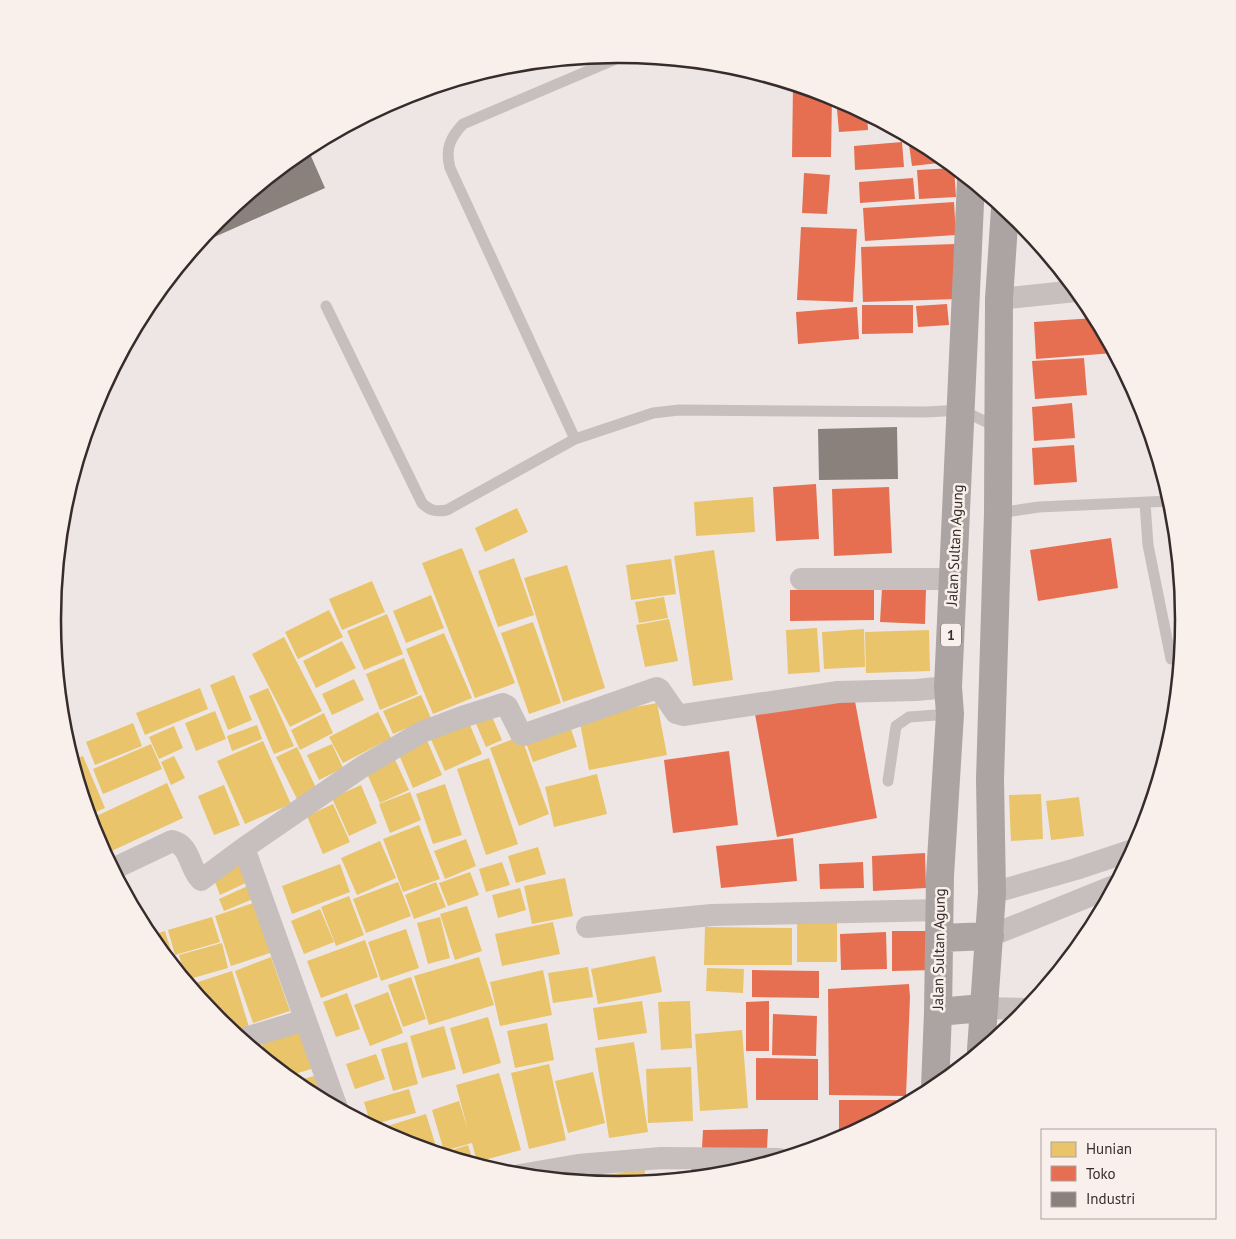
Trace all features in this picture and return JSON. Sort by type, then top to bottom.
[{"type":"highway","name":"Jalan Sultan Agung","points":[[935,1076],[941,910],[940,876],[950,714],[948,687],[971,189]]},
{"type":"highway","points":[[981,1041],[992,893],[990,779],[998,513],[999,298],[1004,219]]},
{"type":"highway","points":[[940,938],[990,936]]},
{"type":"highway","points":[[938,1012],[983,1008]]},
{"type":"street","points":[[999,298],[1068,292]]},
{"type":"street","points":[[801,579],[954,579]]},
{"type":"street","points":[[119,866],[172,841],[179,842],[201,880],[362,767],[422,732],[503,704],[507,706],[523,735],[657,688],[676,712],[683,715],[838,692],[916,690],[948,687]]},
{"type":"street","points":[[244,848],[333,1098]]},
{"type":"street","points":[[992,893],[1123,853]]},
{"type":"street","points":[[990,936],[1104,890]]},
{"type":"street","points":[[587,927],[712,915],[941,910]]},
{"type":"street","points":[[983,1008],[1016,1009]]},
{"type":"street","points":[[250,1037],[306,1020]]},
{"type":"street","points":[[544,1171],[578,1165],[661,1158],[755,1159]]},
{"type":"lane","points":[[575,440],[454,177],[447,156],[448,144],[463,124],[606,63]]},
{"type":"lane","points":[[326,306],[422,503],[427,508],[439,511],[446,510],[575,440],[653,413],[668,410],[916,412],[961,410],[999,428]]},
{"type":"lane","points":[[998,513],[1039,507],[1162,502]]},
{"type":"lane","points":[[1144,503],[1148,545],[1171,659]]},
{"type":"lane","points":[[888,781],[896,726],[909,717],[950,714]]},
{"type":"building: Hunian","points":[[753,497],[755,532],[696,536],[694,502]]},
{"type":"building: Hunian","points":[[517,508],[528,532],[485,552],[475,528]]},
{"type":"building: Hunian","points":[[462,548],[515,683],[475,698],[422,563]]},
{"type":"building: Hunian","points":[[714,550],[733,680],[693,686],[674,556]]},
{"type":"building: Hunian","points":[[514,558],[534,615],[498,627],[478,571]]},
{"type":"building: Hunian","points":[[671,559],[676,594],[631,600],[626,565]]},
{"type":"building: Hunian","points":[[567,565],[605,688],[563,702],[524,578]]},
{"type":"building: Hunian","points":[[372,581],[385,612],[342,630],[329,599]]},
{"type":"building: Hunian","points":[[431,595],[444,628],[406,643],[393,611]]},
{"type":"building: Hunian","points":[[664,597],[668,618],[639,623],[635,602]]},
{"type":"building: Hunian","points":[[329,610],[343,637],[298,659],[285,632]]},
{"type":"building: Hunian","points":[[387,614],[403,654],[364,670],[347,631]]},
{"type":"building: Hunian","points":[[669,619],[678,661],[645,667],[636,625]]},
{"type":"building: Hunian","points":[[533,622],[561,703],[529,714],[501,633]]},
{"type":"building: Hunian","points":[[817,628],[820,672],[788,674],[786,630]]},
{"type":"building: Hunian","points":[[864,629],[865,667],[824,669],[822,632]]},
{"type":"building: Hunian","points":[[929,630],[930,671],[866,673],[865,632]]},
{"type":"building: Hunian","points":[[444,633],[472,698],[433,714],[406,649]]},
{"type":"building: Hunian","points":[[284,637],[322,711],[290,727],[252,654]]},
{"type":"building: Hunian","points":[[342,641],[356,668],[316,688],[303,661]]},
{"type":"building: Hunian","points":[[404,658],[418,694],[380,710],[366,674]]},
{"type":"building: Hunian","points":[[234,675],[252,720],[228,730],[210,685]]},
{"type":"building: Hunian","points":[[354,679],[364,700],[332,715],[322,694]]},
{"type":"building: Hunian","points":[[200,688],[208,709],[145,735],[136,713]]},
{"type":"building: Hunian","points":[[268,688],[294,746],[274,754],[249,696]]},
{"type":"building: Hunian","points":[[421,695],[431,718],[393,734],[383,711]]},
{"type":"building: Hunian","points":[[657,703],[667,755],[589,770],[579,718]]},
{"type":"building: Hunian","points":[[215,711],[226,739],[196,751],[185,723]]},
{"type":"building: Hunian","points":[[378,712],[391,738],[343,763],[329,737]]},
{"type":"building: Hunian","points":[[490,712],[502,740],[486,747],[474,719]]},
{"type":"building: Hunian","points":[[324,713],[333,733],[300,750],[291,730]]},
{"type":"building: Hunian","points":[[467,718],[482,754],[445,771],[429,735]]},
{"type":"building: Hunian","points":[[133,723],[142,746],[95,765],[86,742]]},
{"type":"building: Hunian","points":[[569,723],[577,747],[533,762],[524,737]]},
{"type":"building: Hunian","points":[[257,725],[262,739],[232,751],[227,736]]},
{"type":"building: Hunian","points":[[174,726],[183,748],[159,759],[149,737]]},
{"type":"building: Hunian","points":[[521,736],[549,814],[519,826],[490,748]]},
{"type":"building: Hunian","points":[[426,738],[442,775],[413,788],[397,750]]},
{"type":"building: Hunian","points":[[263,741],[291,804],[245,824],[217,761]]},
{"type":"building: Hunian","points":[[151,744],[162,769],[103,794],[93,769]]},
{"type":"building: Hunian","points":[[332,744],[343,768],[319,780],[307,755]]},
{"type":"building: Hunian","points":[[297,747],[317,790],[297,799],[276,757]]},
{"type":"building: Hunian","points":[[393,755],[409,790],[380,803],[364,767]]},
{"type":"building: Hunian","points":[[83,756],[105,808],[96,812],[91,798],[79,758]]},
{"type":"building: Hunian","points":[[174,756],[185,778],[171,785],[161,762]]},
{"type":"building: Hunian","points":[[489,758],[518,844],[486,855],[457,769]]},
{"type":"building: Hunian","points":[[597,774],[607,814],[554,827],[545,787]]},
{"type":"building: Hunian","points":[[167,783],[183,818],[112,851],[97,815]]},
{"type":"building: Hunian","points":[[445,784],[462,835],[433,844],[416,794]]},
{"type":"building: Hunian","points":[[224,785],[240,825],[214,835],[198,796]]},
{"type":"building: Hunian","points":[[361,785],[377,823],[349,836],[332,798]]},
{"type":"building: Hunian","points":[[410,792],[421,820],[390,833],[379,804]]},
{"type":"building: Hunian","points":[[1041,794],[1043,839],[1011,841],[1009,795]]},
{"type":"building: Hunian","points":[[1079,797],[1084,836],[1051,840],[1046,801]]},
{"type":"building: Hunian","points":[[333,804],[350,842],[323,854],[307,816]]},
{"type":"building: Hunian","points":[[419,825],[440,879],[403,892],[383,839]]},
{"type":"building: Hunian","points":[[466,839],[476,866],[445,879],[434,851]]},
{"type":"building: Hunian","points":[[380,841],[396,878],[357,895],[341,858]]},
{"type":"building: Hunian","points":[[538,847],[546,874],[516,883],[508,856]]},
{"type":"building: Hunian","points":[[243,860],[252,880],[220,895],[212,874]]},
{"type":"building: Hunian","points":[[502,862],[510,885],[486,892],[479,869]]},
{"type":"building: Hunian","points":[[340,864],[350,892],[292,914],[282,886]]},
{"type":"building: Hunian","points":[[470,872],[479,895],[448,906],[439,883]]},
{"type":"building: Hunian","points":[[565,878],[573,916],[532,924],[524,886]]},
{"type":"building: Hunian","points":[[398,882],[411,916],[366,933],[353,899]]},
{"type":"building: Hunian","points":[[436,882],[446,907],[414,919],[405,895]]},
{"type":"building: Hunian","points":[[252,884],[258,897],[224,911],[219,899]]},
{"type":"building: Hunian","points":[[520,888],[526,910],[498,918],[492,895]]},
{"type":"building: Hunian","points":[[349,896],[364,935],[336,946],[321,907]]},
{"type":"building: Hunian","points":[[256,902],[273,952],[231,966],[215,916]]},
{"type":"building: Hunian","points":[[467,906],[482,951],[455,960],[440,914]]},
{"type":"building: Hunian","points":[[320,909],[334,942],[304,954],[291,921]]},
{"type":"building: Hunian","points":[[212,917],[220,942],[175,955],[168,930]]},
{"type":"building: Hunian","points":[[440,917],[450,958],[428,964],[417,923]]},
{"type":"building: Hunian","points":[[553,922],[560,954],[502,966],[495,934]]},
{"type":"building: Hunian","points":[[797,922],[837,922],[837,962],[797,962]]},
{"type":"building: Hunian","points":[[705,927],[792,928],[792,965],[704,965]]},
{"type":"building: Hunian","points":[[406,929],[419,968],[381,981],[368,942]]},
{"type":"building: Hunian","points":[[165,931],[171,952],[158,933]]},
{"type":"building: Hunian","points":[[365,940],[378,977],[321,998],[307,961]]},
{"type":"building: Hunian","points":[[222,943],[228,968],[192,978],[182,965],[179,955]]},
{"type":"building: Hunian","points":[[655,956],[662,992],[598,1004],[591,969]]},
{"type":"building: Hunian","points":[[271,957],[290,1011],[253,1023],[235,971]]},
{"type":"building: Hunian","points":[[479,957],[494,1005],[429,1025],[414,976]]},
{"type":"building: Hunian","points":[[588,967],[593,997],[553,1003],[548,973]]},
{"type":"building: Hunian","points":[[707,968],[744,969],[743,993],[706,991]]},
{"type":"building: Hunian","points":[[543,970],[552,1015],[500,1026],[490,982]]},
{"type":"building: Hunian","points":[[232,971],[249,1027],[242,1029],[196,983]]},
{"type":"building: Hunian","points":[[411,977],[426,1019],[403,1027],[388,985]]},
{"type":"building: Hunian","points":[[388,992],[403,1033],[370,1046],[354,1005]]},
{"type":"building: Hunian","points":[[347,993],[360,1029],[336,1037],[323,1002]]},
{"type":"building: Hunian","points":[[642,1001],[647,1033],[598,1040],[593,1008]]},
{"type":"building: Hunian","points":[[690,1001],[692,1048],[661,1050],[658,1002]]},
{"type":"building: Hunian","points":[[488,1017],[501,1063],[463,1074],[450,1028]]},
{"type":"building: Hunian","points":[[547,1023],[554,1060],[515,1068],[507,1031]]},
{"type":"building: Hunian","points":[[305,1026],[318,1067],[297,1073],[263,1048],[261,1040]]},
{"type":"building: Hunian","points":[[444,1026],[456,1069],[422,1078],[410,1036]]},
{"type":"building: Hunian","points":[[742,1030],[748,1108],[700,1111],[695,1034]]},
{"type":"building: Hunian","points":[[407,1042],[418,1084],[393,1091],[381,1049]]},
{"type":"building: Hunian","points":[[634,1042],[648,1132],[609,1138],[595,1048]]},
{"type":"building: Hunian","points":[[376,1054],[385,1079],[355,1089],[346,1064]]},
{"type":"building: Hunian","points":[[549,1064],[566,1140],[529,1149],[511,1073]]},
{"type":"building: Hunian","points":[[691,1067],[693,1121],[648,1123],[646,1069]]},
{"type":"building: Hunian","points":[[593,1072],[605,1123],[568,1133],[555,1081]]},
{"type":"building: Hunian","points":[[499,1073],[521,1150],[485,1160],[476,1157],[472,1143],[448,1150],[443,1148],[432,1110],[459,1101],[468,1130],[456,1085]]},
{"type":"building: Hunian","points":[[317,1075],[322,1090],[309,1082],[304,1079]]},
{"type":"building: Hunian","points":[[409,1089],[416,1113],[380,1123],[369,1117],[364,1102]]},
{"type":"building: Hunian","points":[[426,1114],[436,1146],[405,1134],[387,1126]]},
{"type":"building: Hunian","points":[[468,1145],[472,1156],[451,1150]]},
{"type":"building: Hunian","points":[[644,1168],[646,1175],[618,1176],[606,1176]]},
{"type":"building: Hunian","points":[[592,1170],[593,1175],[582,1175],[574,1174]]},
{"type":"building: Hunian","points":[[684,1171],[684,1172],[658,1174]]},
{"type":"building: Toko","points":[[793,91],[832,105],[831,157],[792,157]]},
{"type":"building: Toko","points":[[837,108],[867,122],[868,130],[839,132]]},
{"type":"building: Toko","points":[[902,142],[904,167],[855,170],[854,146]]},
{"type":"building: Toko","points":[[909,145],[936,163],[912,166]]},
{"type":"building: Toko","points":[[944,169],[955,176],[956,197],[919,199],[917,170]]},
{"type":"building: Toko","points":[[804,173],[830,175],[827,214],[802,213]]},
{"type":"building: Toko","points":[[913,178],[915,199],[860,203],[859,182]]},
{"type":"building: Toko","points":[[954,202],[956,235],[865,241],[863,208]]},
{"type":"building: Toko","points":[[801,227],[857,229],[853,302],[797,300]]},
{"type":"building: Toko","points":[[956,244],[957,299],[863,302],[861,247]]},
{"type":"building: Toko","points":[[947,304],[949,325],[918,327],[916,306]]},
{"type":"building: Toko","points":[[862,305],[913,305],[913,333],[862,334]]},
{"type":"building: Toko","points":[[857,307],[859,339],[798,344],[796,312]]},
{"type":"building: Toko","points":[[1086,319],[1107,354],[1036,359],[1034,322]]},
{"type":"building: Toko","points":[[1084,358],[1087,395],[1035,399],[1032,361]]},
{"type":"building: Toko","points":[[1072,403],[1075,438],[1034,441],[1032,407]]},
{"type":"building: Toko","points":[[1074,445],[1077,482],[1034,485],[1032,448]]},
{"type":"building: Toko","points":[[816,484],[819,539],[776,541],[773,487]]},
{"type":"building: Toko","points":[[889,487],[892,553],[834,556],[832,489]]},
{"type":"building: Toko","points":[[1111,538],[1118,588],[1038,601],[1030,550]]},
{"type":"building: Toko","points":[[874,588],[874,620],[790,621],[790,590]]},
{"type":"building: Toko","points":[[882,588],[926,589],[925,624],[880,622]]},
{"type":"building: Toko","points":[[854,696],[877,818],[777,837],[755,714]]},
{"type":"building: Toko","points":[[729,751],[738,825],[673,833],[664,760]]},
{"type":"building: Toko","points":[[793,838],[797,881],[721,888],[716,846]]},
{"type":"building: Toko","points":[[925,853],[926,888],[873,891],[872,856]]},
{"type":"building: Toko","points":[[863,862],[864,888],[820,889],[819,864]]},
{"type":"building: Toko","points":[[892,931],[935,931],[935,970],[892,971]]},
{"type":"building: Toko","points":[[886,932],[887,969],[841,970],[840,934]]},
{"type":"building: Toko","points":[[752,970],[819,971],[819,998],[752,997]]},
{"type":"building: Toko","points":[[909,984],[906,1096],[829,1095],[828,989]]},
{"type":"building: Toko","points":[[769,1001],[769,1051],[746,1051],[746,1002]]},
{"type":"building: Toko","points":[[773,1014],[817,1016],[816,1056],[772,1055]]},
{"type":"building: Toko","points":[[756,1058],[818,1059],[818,1100],[756,1100]]},
{"type":"building: Toko","points":[[839,1100],[899,1100],[864,1119],[839,1130]]},
{"type":"building: Toko","points":[[768,1129],[767,1148],[702,1148],[703,1130]]},
{"type":"building: Toko","points":[[725,1163],[725,1166],[691,1171],[691,1166]]},
{"type":"building: Industri","points":[[311,156],[325,188],[213,238],[251,201]]},
{"type":"building: Industri","points":[[897,427],[898,479],[819,480],[818,429]]}]
